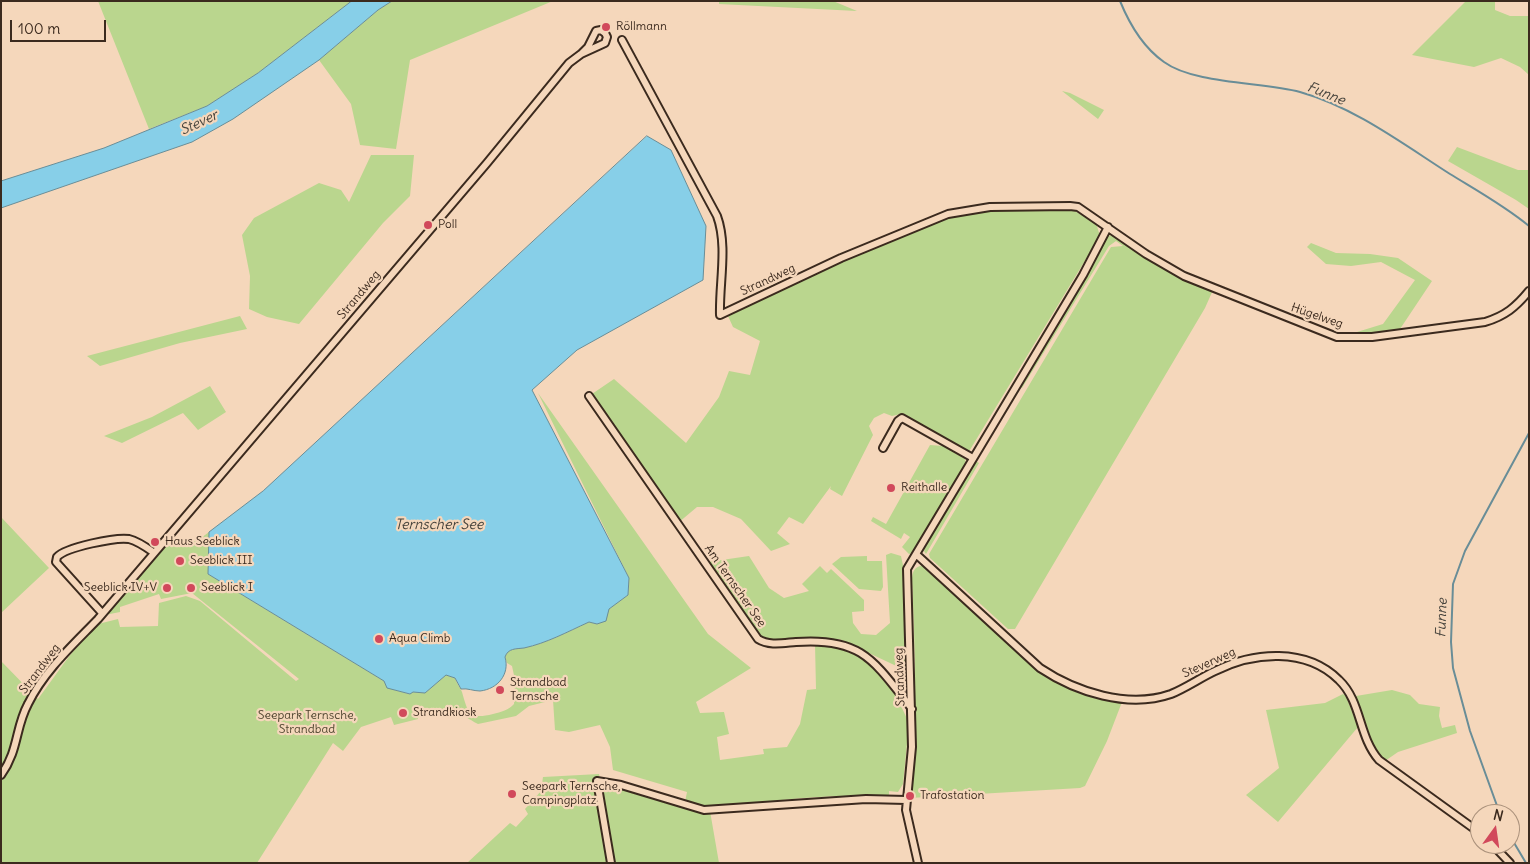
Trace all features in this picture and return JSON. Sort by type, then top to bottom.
[{"type":"street","name":"Strandweg","points":[[622,40],[719,222],[722,243],[720,315],[850,254],[948,214],[990,207],[1070,206],[1088,212],[1108,227],[1082,275],[907,569],[912,747],[906,800],[918,863]]},
{"type":"street","name":"Strandweg","points":[[1,775],[14,754],[24,712],[36,690],[67,650],[102,613],[487,163],[569,63],[581,54]]},
{"type":"street","name":"Hügelweg","points":[[1108,227],[1146,254],[1184,276],[1337,337],[1372,337],[1485,322],[1500,318],[1510,311],[1529,290]]},
{"type":"street","name":"Am Ternscher See","points":[[588,396],[758,639],[772,644],[821,640],[846,645],[877,664],[912,709]]},
{"type":"street","points":[[883,448],[898,421],[902,418],[973,458]]},
{"type":"street","points":[[102,613],[56,562],[57,557],[75,549],[116,539],[134,541],[154,552]]},
{"type":"street","name":"Steverweg","points":[[917,555],[1040,668],[1062,681],[1095,692],[1130,699],[1163,695],[1230,664],[1263,656],[1295,657],[1320,665],[1348,689],[1354,700],[1366,744],[1379,760],[1470,826]]},
{"type":"street","points":[[611,863],[597,781],[621,785],[704,810],[866,799],[906,800]]},
{"type":"green space","points":[[98,1],[352,1],[258,73],[207,106],[149,129]]},
{"type":"green space","points":[[392,1],[553,1],[410,60],[396,149],[360,145],[351,104],[319,60],[378,10]]},
{"type":"green space","points":[[719,1],[833,1],[857,11],[719,4]]},
{"type":"green space","points":[[1466,1],[1495,1],[1495,10],[1510,16],[1529,16],[1529,75],[1520,67],[1501,58],[1474,67],[1412,55]]},
{"type":"green space","points":[[1062,91],[1070,93],[1104,110],[1098,119]]},
{"type":"green space","points":[[1457,147],[1518,170],[1529,170],[1529,209],[1448,161]]},
{"type":"green space","points":[[371,155],[414,155],[410,196],[383,223],[299,324],[267,317],[249,309],[250,276],[242,235],[254,218],[319,183],[341,190],[349,202]]},
{"type":"green space","points":[[1071,209],[1096,223],[1100,236],[968,453],[901,414],[892,416],[884,413],[874,418],[869,426],[873,435],[842,496],[830,489],[831,486],[803,524],[789,517],[777,533],[790,544],[771,551],[741,519],[713,507],[697,507],[678,523],[589,396],[614,379],[686,443],[719,397],[729,371],[750,375],[760,341],[733,327],[728,316],[860,253],[947,218],[978,211]]},
{"type":"green space","points":[[1115,235],[1213,290],[1205,308],[1015,629],[1008,629],[930,558],[929,554],[1111,247],[1123,246],[1116,241],[1109,246],[1022,388],[1018,386],[1108,236]]},
{"type":"green space","points":[[1311,243],[1336,253],[1370,254],[1398,258],[1432,281],[1400,329],[1344,336],[1383,324],[1415,280],[1381,262],[1351,266],[1326,264],[1307,247]]},
{"type":"green space","points":[[240,316],[247,329],[180,343],[100,366],[87,356]]},
{"type":"green space","points":[[210,386],[226,412],[198,430],[183,413],[122,443],[104,436],[152,417]]},
{"type":"green space","name":"Seepark Ternsche, Strandbad","points":[[538,393],[708,634],[751,668],[696,702],[700,713],[724,712],[729,734],[717,737],[720,760],[764,754],[763,749],[787,747],[800,724],[807,690],[816,689],[815,644],[842,646],[873,664],[895,693],[909,723],[903,784],[898,792],[889,791],[889,798],[867,796],[823,797],[778,800],[713,809],[710,811],[719,863],[467,863],[510,823],[516,827],[528,814],[525,809],[541,791],[543,777],[599,774],[600,779],[685,802],[687,792],[613,770],[610,747],[600,725],[569,732],[555,730],[553,700],[529,706],[516,716],[478,724],[455,711],[437,709],[417,713],[418,719],[394,725],[391,717],[361,727],[343,751],[333,743],[257,863],[1,863],[1,661],[38,699],[70,655],[98,624],[118,619],[120,627],[158,626],[159,603],[186,596],[200,601],[296,681],[299,679],[192,593],[161,599],[159,594],[120,607],[120,612],[105,615],[165,542],[197,541],[209,532],[208,574],[384,681],[395,690],[409,694],[413,692],[425,693],[446,675],[455,678],[468,710],[474,715],[485,716],[512,706],[514,704],[515,680],[512,666],[507,663],[505,657],[508,652],[513,649],[533,646],[589,622],[597,624],[609,609],[628,595],[629,578]]},
{"type":"green space","points":[[930,445],[943,446],[965,459],[966,464],[916,552],[909,554],[902,547],[910,537],[904,533],[901,539],[871,521],[873,517],[886,524]]},
{"type":"green space","points":[[974,460],[979,463],[926,554],[924,551],[925,545]]},
{"type":"green space","points":[[1,517],[49,568],[1,613]]},
{"type":"green space","points":[[891,553],[901,556],[904,570],[907,671],[839,639],[772,642],[758,639],[708,562],[749,556],[769,588],[784,598],[809,591],[802,584],[820,566],[827,573],[831,569],[864,600],[864,611],[852,612],[853,623],[861,634],[876,635],[890,623],[886,555]]},
{"type":"green space","points":[[867,556],[867,561],[882,561],[883,587],[881,591],[859,589],[832,564],[841,557]]},
{"type":"green space","points":[[925,565],[1040,671],[1080,691],[1122,702],[1107,741],[1085,786],[1080,788],[910,798],[915,715],[912,578],[915,568]]},
{"type":"green space","points":[[1392,690],[1410,695],[1419,704],[1440,707],[1439,716],[1442,728],[1455,725],[1457,733],[1398,752],[1385,761],[1374,746],[1366,730],[1356,696]]},
{"type":"green space","points":[[1343,694],[1346,696],[1358,727],[1278,822],[1246,795],[1279,768],[1266,710],[1325,703]]},
{"type":"water","name":"Stever","points":[[352,1],[392,1],[378,10],[319,60],[233,119],[192,142],[1,208],[1,181],[104,148],[207,106],[258,73]]},
{"type":"water","name":"Ternscher See","points":[[647,136],[671,150],[706,226],[703,280],[577,350],[532,390],[629,578],[628,595],[609,609],[606,621],[597,624],[589,622],[541,643],[510,650],[505,657],[506,669],[501,680],[486,690],[461,689],[455,678],[446,675],[425,693],[413,692],[410,694],[387,688],[384,681],[208,574],[209,532],[263,491]]},
{"type":"waterway","name":"Funne","points":[[1120,1],[1128,18],[1144,42],[1164,62],[1193,75],[1300,92],[1340,107],[1378,127],[1500,205],[1529,226]]},
{"type":"waterway","name":"Funne","points":[[1496,804],[1470,731],[1453,668],[1451,642],[1453,584],[1465,551],[1529,433]]},
{"type":"waterway","name":"Funne","points":[[1520,853],[1526,863]]},
{"type":"place","name":"Röllmann","points":[[606,27]]},
{"type":"place","name":"Poll","points":[[428,225]]},
{"type":"place","name":"Reithalle","points":[[891,488]]},
{"type":"place","name":"Haus Seeblick","points":[[155,542]]},
{"type":"place","name":"Seeblick III","points":[[180,561]]},
{"type":"place","name":"Seeblick IV+V","points":[[167,588]]},
{"type":"place","name":"Seeblick I","points":[[191,588]]},
{"type":"place","name":"Aqua Climb","points":[[379,639]]},
{"type":"place","name":"Strandbad Ternsche","points":[[500,690]]},
{"type":"place","name":"Strandkiosk","points":[[403,713]]},
{"type":"place","name":"Seepark Ternsche, Campingplatz","points":[[512,794]]},
{"type":"place","name":"Trafostation","points":[[910,796]]}]
